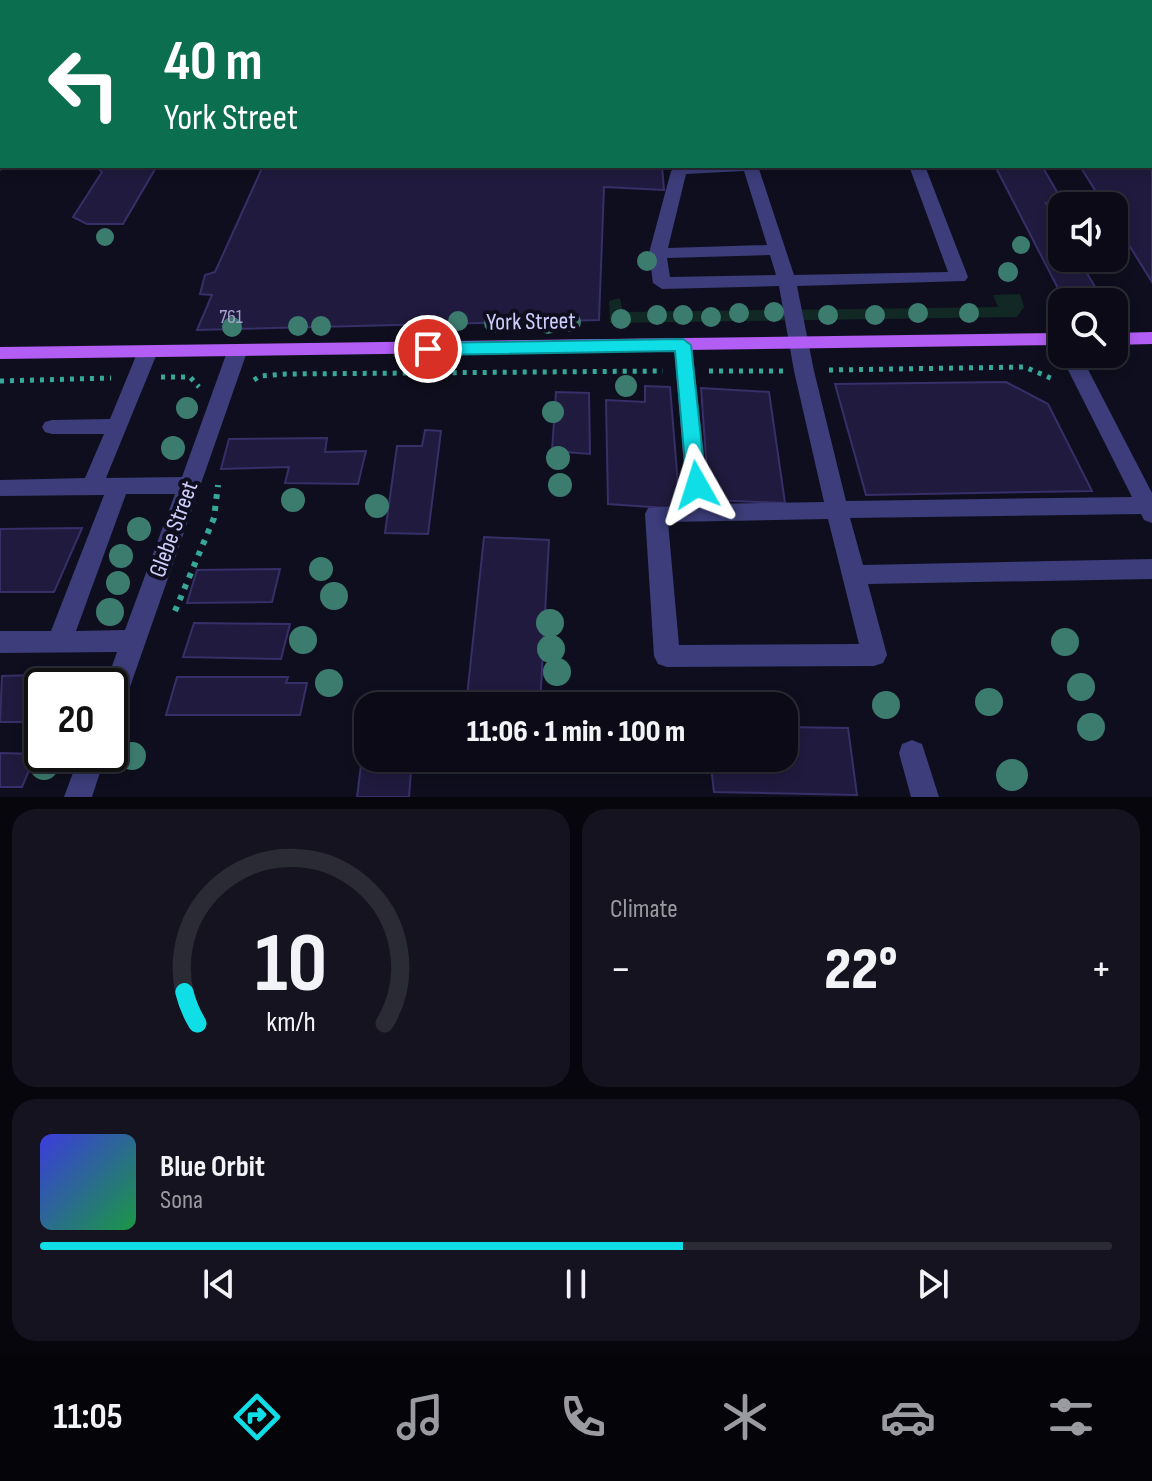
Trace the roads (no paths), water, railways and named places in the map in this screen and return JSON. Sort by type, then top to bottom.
[{"type":"main road","points":[[1128,339],[1152,338]]},
{"type":"main road","name":"York Street","points":[[0,353],[1048,339]]},
{"type":"street","points":[[690,168],[679,171],[658,253],[662,283],[959,277],[918,168]]},
{"type":"street","points":[[751,168],[787,281],[804,371],[837,510],[874,655],[667,656],[656,514],[837,510],[1149,510],[1077,368]]},
{"type":"street","points":[[658,253],[778,250]]},
{"type":"street","points":[[683,345],[699,513]]},
{"type":"street","points":[[92,487],[148,351]]},
{"type":"street","name":"Glebe Street","points":[[128,668],[133,641],[237,352]]},
{"type":"street","points":[[52,427],[118,426]]},
{"type":"street","points":[[0,488],[189,485]]},
{"type":"street","points":[[59,642],[118,487]]},
{"type":"street","points":[[854,575],[1152,569]]},
{"type":"street","points":[[0,642],[133,641]]},
{"type":"street","points":[[912,753],[925,797]]},
{"type":"street","points":[[78,797],[94,772]]}]
